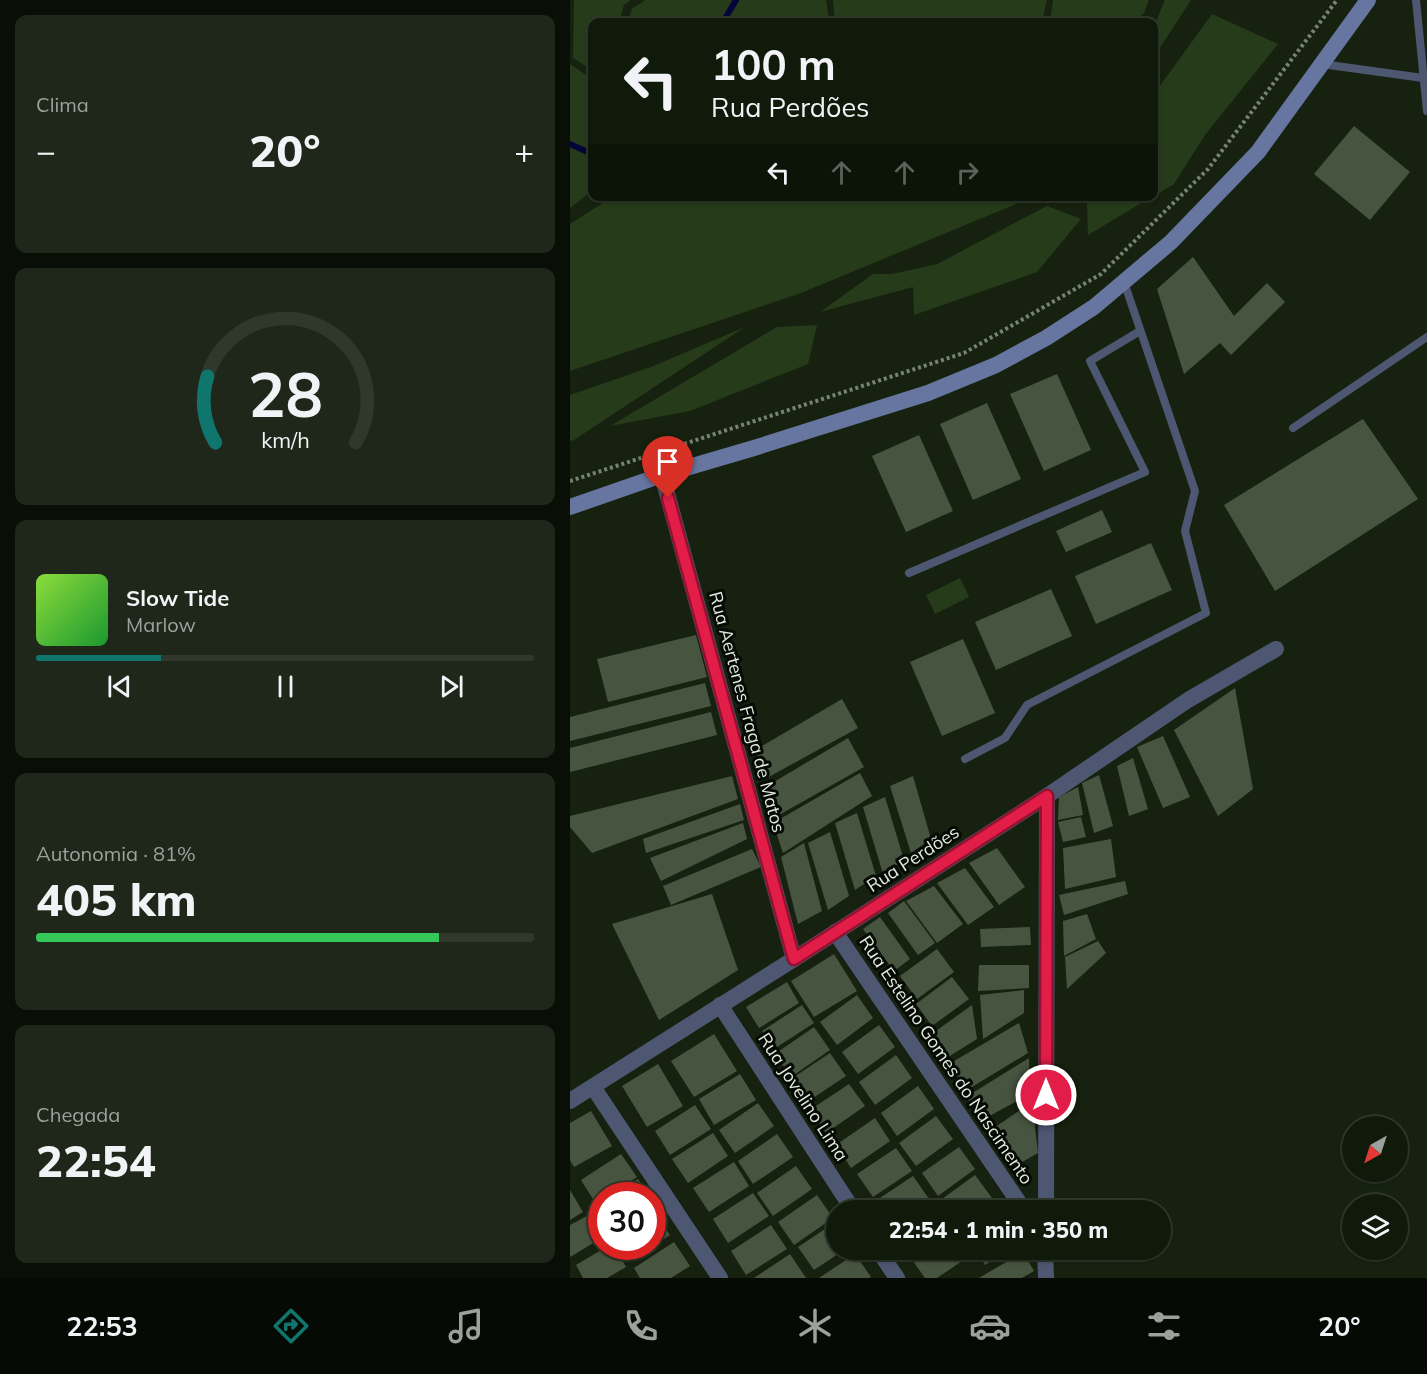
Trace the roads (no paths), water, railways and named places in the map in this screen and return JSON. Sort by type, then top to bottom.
[{"type":"main road","points":[[570,507],[662,475],[928,393],[996,365],[1046,338],[1094,306],[1171,242],[1258,152],[1368,0]]},
{"type":"street","name":"Rua Aertenes Fraga de Matos","points":[[662,475],[794,959]]},
{"type":"street","name":"Rua Perdões","points":[[570,1101],[1047,796],[1188,700],[1276,649]]},
{"type":"street","points":[[1046,1200],[1047,796]]},
{"type":"street","name":"Rua Estelino Gomes do Nascimento","points":[[835,932],[1017,1200]]},
{"type":"street","name":"Rua Jovelino Lima","points":[[720,1005],[847,1200]]},
{"type":"street","points":[[593,1087],[720,1278]]},
{"type":"street","points":[[885,1260],[897,1278]]},
{"type":"street","points":[[1046,1260],[1046,1278]]},
{"type":"lane","points":[[1416,0],[1427,111]]},
{"type":"lane","points":[[1322,64],[1423,78]]},
{"type":"lane","points":[[965,759],[1005,738],[1027,705],[1206,613],[1185,531],[1195,491],[1124,282]]},
{"type":"lane","points":[[909,573],[1144,472],[1090,361],[1140,331]]},
{"type":"lane","points":[[1293,428],[1427,337]]},
{"type":"waterway","points":[[725,18],[736,0]]},
{"type":"waterway","points":[[570,144],[588,152]]}]
